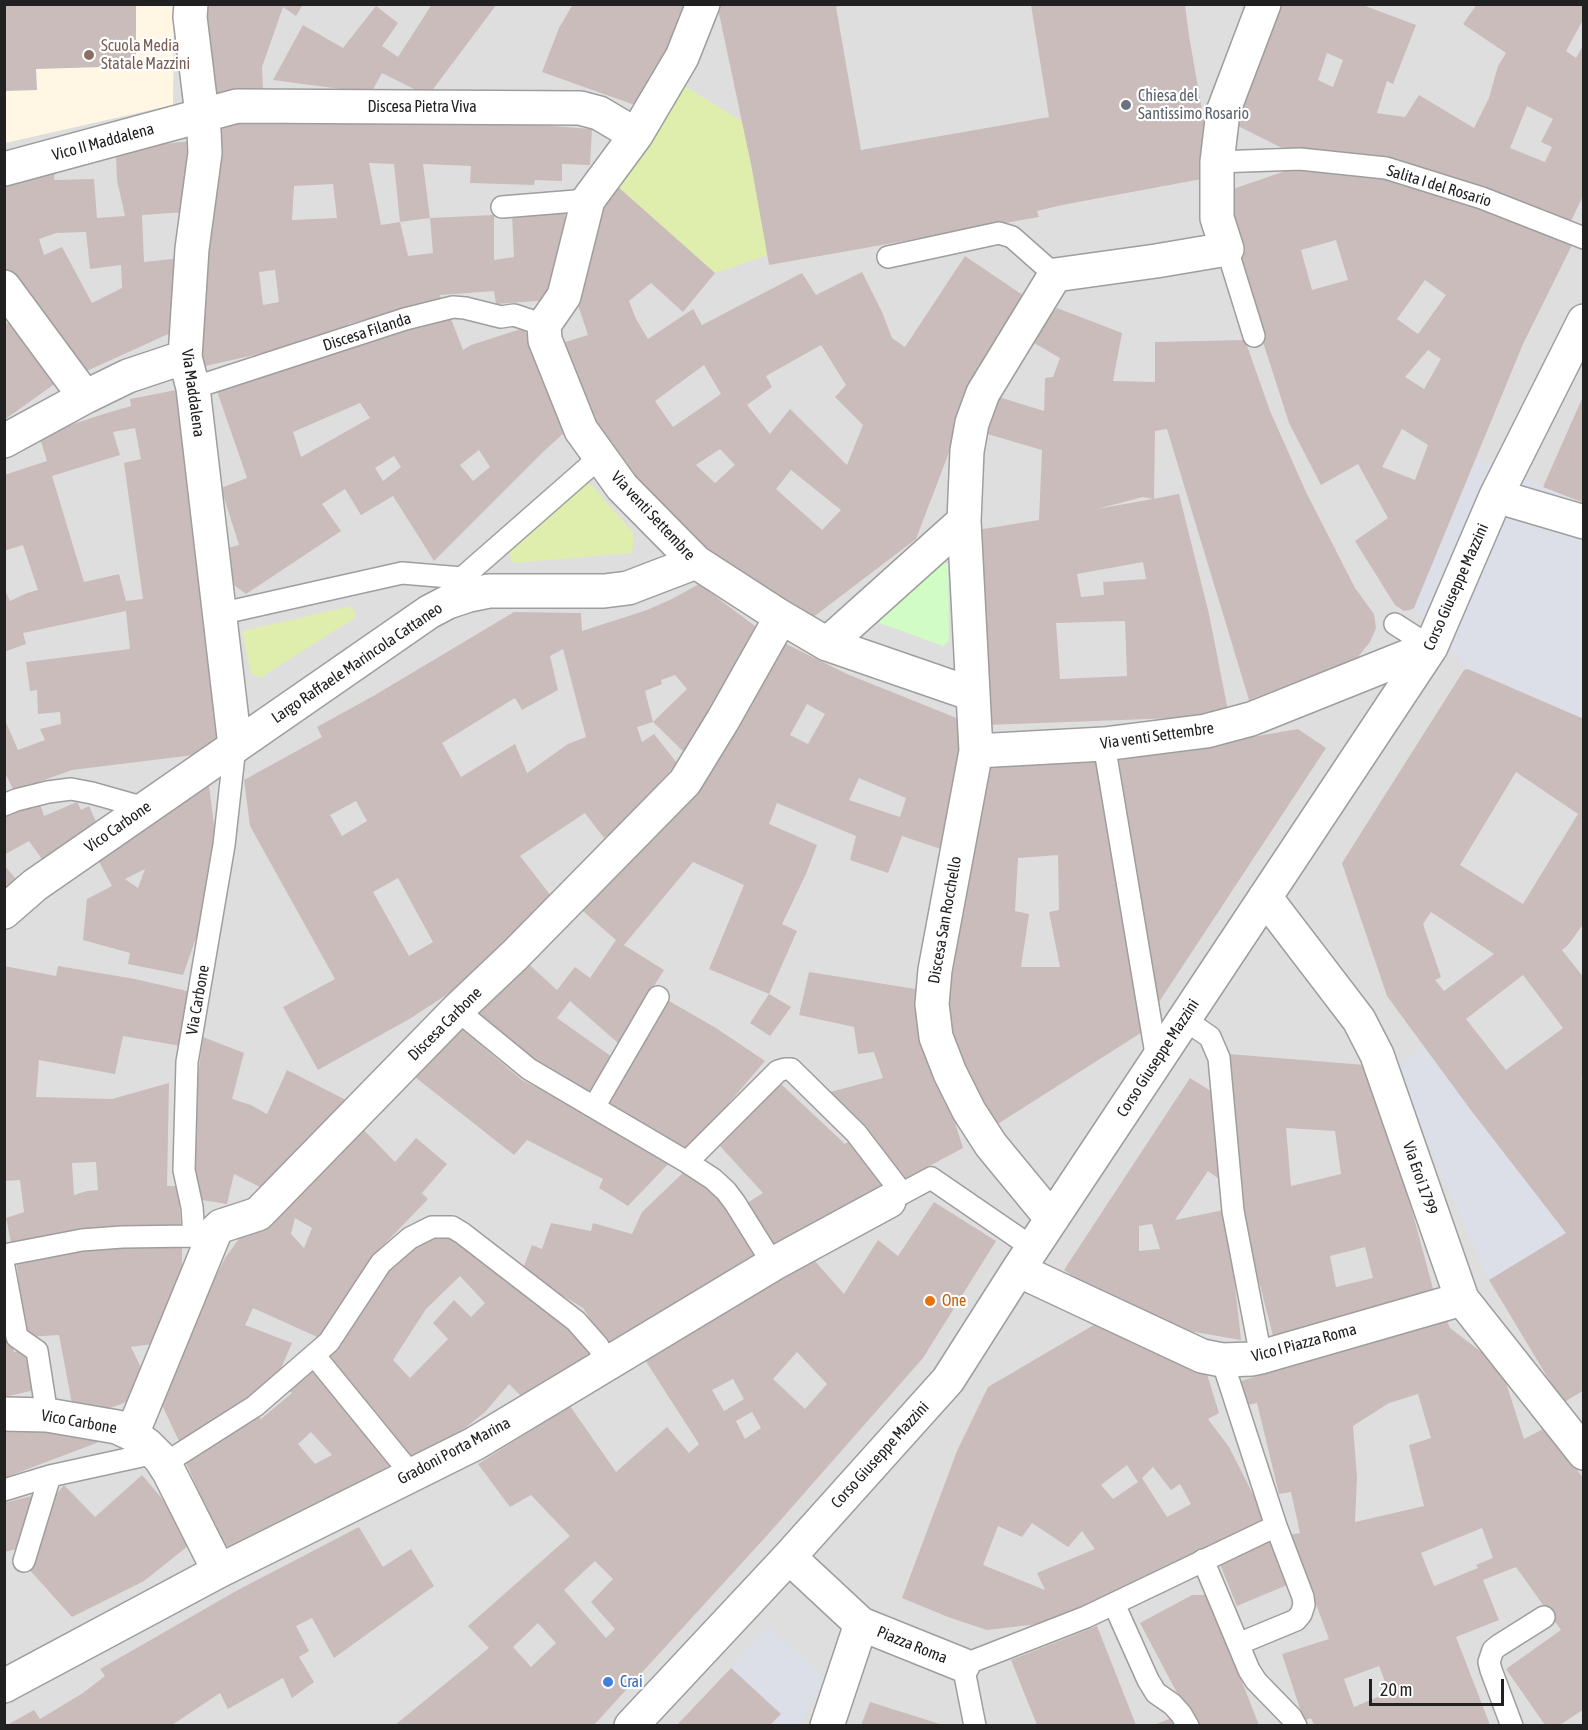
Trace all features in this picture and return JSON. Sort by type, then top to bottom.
[{"type":"street","name":"Via Maddalena","points":[[191,4],[190,17],[205,153],[192,249],[185,357],[193,388],[235,746]]},
{"type":"street","points":[[544,325],[564,296],[588,200],[636,135],[682,57],[703,4]]},
{"type":"street","points":[[1054,275],[1227,249],[1218,218],[1217,162],[1223,112],[1264,4]]},
{"type":"street","name":"Discesa Pietra Viva","points":[[202,114],[237,106],[580,108],[599,113],[636,135]]},
{"type":"street","name":"Vico II Maddalena","points":[[4,169],[202,114]]},
{"type":"street","name":"Discesa San Rocchello","points":[[1052,1219],[991,1145],[969,1111],[950,1073],[936,1037],[932,1004],[935,970],[976,751],[964,520],[967,451],[972,423],[983,393],[1054,275]]},
{"type":"street","points":[[4,287],[85,397]]},
{"type":"street","name":"Corso Giuseppe Mazzini","points":[[631,1725],[789,1557],[948,1380],[1025,1259],[1431,648],[1496,496],[1584,321]]},
{"type":"street","name":"Via venti Settembre","points":[[544,325],[544,340],[580,430],[622,487],[696,562],[827,644],[972,694]]},
{"type":"street","points":[[4,441],[128,376],[185,357]]},
{"type":"street","points":[[1496,496],[1584,522]]},
{"type":"street","points":[[827,644],[964,520]]},
{"type":"street","name":"Largo Raffaele Marincola Cattaneo","points":[[235,746],[429,612],[448,602],[466,586],[489,591],[604,591],[628,588],[696,562]]},
{"type":"street","name":"Discesa Carbone","points":[[151,1450],[202,1239],[215,1232],[220,1226],[258,1214],[457,1010],[515,955],[685,782],[781,617]]},
{"type":"street","name":"Via venti Settembre","points":[[976,751],[1104,744],[1206,731],[1251,719],[1431,648]]},
{"type":"street","name":"Vico Carbone","points":[[4,912],[35,885],[235,746]]},
{"type":"street","name":"Via Eroi 1799","points":[[1265,897],[1359,1020],[1377,1055],[1462,1299],[1584,1453]]},
{"type":"street","name":"Gradoni Porta Marina","points":[[6,1682],[219,1570],[474,1444],[773,1264],[896,1197]]},
{"type":"street","name":"Vico I Piazza Roma","points":[[1025,1259],[1202,1356],[1222,1360],[1262,1357],[1462,1299]]},
{"type":"street","name":"Vico Carbone","points":[[4,1414],[47,1415],[117,1426],[151,1450]]},
{"type":"street","points":[[151,1450],[219,1570]]},
{"type":"street","name":"Piazza Roma","points":[[789,1557],[861,1624],[963,1665]]},
{"type":"street","name":"Piazza Roma","points":[[827,1725],[861,1624]]},
{"type":"lane","name":"Salita I del Rosario","points":[[1217,162],[1300,159],[1386,168],[1482,198],[1584,238]]},
{"type":"lane","points":[[502,207],[588,200]]},
{"type":"lane","points":[[888,257],[999,233],[1012,237],[1054,275]]},
{"type":"lane","points":[[1227,249],[1254,336]]},
{"type":"lane","name":"Discesa Filanda","points":[[193,388],[405,319],[453,308],[465,308],[501,317],[514,315],[544,325]]},
{"type":"lane","points":[[219,614],[402,573],[466,586],[600,457]]},
{"type":"lane","points":[[1395,624],[1431,648]]},
{"type":"lane","points":[[1104,744],[1157,1060]]},
{"type":"lane","name":"Via Carbone","points":[[202,1239],[184,1170],[187,1062],[224,845],[235,746]]},
{"type":"lane","points":[[4,805],[48,792],[71,789],[145,808]]},
{"type":"lane","points":[[594,1107],[658,997]]},
{"type":"lane","points":[[457,1010],[529,1069],[687,1161],[726,1191],[773,1264]]},
{"type":"lane","points":[[1184,1019],[1210,1037],[1219,1058],[1233,1211],[1262,1357]]},
{"type":"lane","points":[[687,1161],[773,1074],[784,1069],[790,1070],[856,1133],[896,1197],[931,1178],[1025,1259]]},
{"type":"lane","points":[[4,1490],[151,1450],[255,1406],[329,1342],[381,1263],[410,1238],[432,1227],[452,1227],[462,1233],[576,1321],[598,1346],[608,1363]]},
{"type":"lane","points":[[4,1255],[82,1240],[122,1237],[202,1239]]},
{"type":"lane","points":[[4,1267],[17,1337],[37,1351],[47,1415]]},
{"type":"lane","points":[[314,1355],[412,1475]]},
{"type":"lane","points":[[1222,1360],[1304,1605],[1296,1620],[1238,1644]]},
{"type":"lane","points":[[24,1561],[50,1476]]},
{"type":"lane","points":[[975,1725],[963,1665],[1086,1617],[1276,1526]]},
{"type":"lane","points":[[1203,1560],[1249,1670],[1256,1681],[1296,1725]]},
{"type":"lane","points":[[1114,1604],[1148,1680],[1156,1693],[1172,1704],[1188,1725]]},
{"type":"lane","points":[[1512,1725],[1489,1662],[1493,1650],[1544,1617]]},
{"type":"shaded area","name":"Scuola Media Statale Mazzini","points":[[4,5],[174,5],[173,105],[5,143]]},
{"type":"shaded area","points":[[5,5],[1583,5],[1583,1725],[5,1725]]},
{"type":"shaded area","points":[[1477,459],[1583,503],[1583,719],[1468,669],[1414,608]]},
{"type":"shaded area","points":[[1425,1048],[1566,1233],[1489,1280],[1394,1068]]},
{"type":"shaded area","points":[[768,1626],[826,1678],[799,1725],[770,1725],[780,1714],[731,1668]]},
{"type":"green space","points":[[678,82],[743,122],[768,255],[715,273],[617,186]]},
{"type":"green space","points":[[589,482],[634,534],[632,553],[513,563],[509,553]]},
{"type":"green space","points":[[940,561],[948,564],[949,641],[943,646],[880,623],[879,616]]},
{"type":"green space","points":[[352,606],[356,617],[260,678],[251,674],[242,631]]},
{"type":"building","points":[[4,4],[136,4],[136,66],[36,69],[37,90],[4,91]]},
{"type":"building","points":[[206,4],[303,4],[296,16],[283,7],[262,67],[263,90],[215,94],[205,13]]},
{"type":"building","points":[[432,4],[497,4],[428,96],[382,73],[371,93],[273,80],[303,25],[343,48],[376,6],[398,23],[382,46],[398,57]]},
{"type":"building","points":[[573,4],[688,4],[643,108],[542,72],[559,28]]},
{"type":"building","points":[[717,4],[844,4],[836,7],[861,150],[1049,117],[1031,5],[1185,5],[1209,150],[1207,178],[1062,205],[1037,211],[1039,217],[769,265],[752,169]]},
{"type":"building","points":[[1282,4],[1360,4],[1416,25],[1393,84],[1387,81],[1377,113],[1405,117],[1419,95],[1474,128],[1489,98],[1498,66],[1506,53],[1463,24],[1477,4],[1584,4],[1584,18],[1566,51],[1576,58],[1584,44],[1584,194],[1571,221],[1453,179],[1397,163],[1280,147],[1236,125]],"holes":[[[1327,53],[1343,60],[1333,87],[1318,80]],[[1527,106],[1553,119],[1541,142],[1552,147],[1545,162],[1510,148]]]},
{"type":"building","points":[[431,117],[592,129],[590,165],[562,164],[562,181],[535,180],[534,185],[470,183],[471,166],[423,164],[430,218],[494,215],[494,260],[514,257],[512,215],[566,210],[560,261],[550,300],[496,304],[494,291],[440,295],[441,301],[348,324],[350,331],[201,367],[198,292],[221,119]],"holes":[[[369,163],[394,164],[400,222],[381,225]],[[333,184],[337,218],[292,220],[294,186]],[[430,218],[433,253],[408,256],[400,222]],[[275,270],[279,302],[263,305],[259,272]]]},
{"type":"building","points":[[191,141],[185,212],[142,215],[144,262],[181,258],[175,331],[80,374],[4,268],[4,185],[55,171],[54,180],[94,179],[97,218],[125,216],[117,180],[116,154],[152,145]],"holes":[[[86,232],[90,269],[121,265],[122,288],[92,303],[62,247],[44,255],[39,239],[56,233]]]},
{"type":"building","points":[[1300,166],[1391,176],[1574,241],[1523,344],[1414,608],[1410,610],[1404,611],[1395,605],[1355,541],[1388,518],[1358,464],[1321,485],[1289,423],[1242,268],[1227,191]],"holes":[[[1336,240],[1348,280],[1312,290],[1301,250]],[[1425,280],[1446,295],[1418,334],[1397,319]],[[1428,350],[1441,359],[1424,389],[1405,377]],[[1402,429],[1428,445],[1415,480],[1382,467]]]},
{"type":"building","points":[[617,186],[715,273],[683,312],[651,283],[629,301],[648,339],[693,309],[702,325],[802,273],[816,295],[862,272],[892,338],[905,347],[965,256],[1030,300],[962,401],[953,442],[916,539],[808,621],[698,549],[599,435],[562,343],[588,335],[573,290],[594,219]],"holes":[[[821,345],[846,385],[835,397],[863,425],[847,465],[790,409],[770,434],[747,405],[772,387],[766,376]],[[704,365],[721,394],[673,427],[655,401]],[[720,449],[735,465],[715,483],[696,465]],[[791,470],[841,510],[822,530],[776,489]]]},
{"type":"building","points":[[1057,308],[1122,333],[1113,381],[1155,382],[1155,342],[1245,340],[1270,411],[1306,492],[1355,588],[1374,614],[1376,628],[1370,642],[1357,658],[1249,700],[1167,429],[1155,431],[1154,499],[1179,494],[1209,614],[1229,716],[986,725],[977,530],[1039,520],[1042,450],[984,433],[999,397],[1044,411],[1045,378],[1053,377],[1060,358],[1029,340]],"holes":[[[1143,497],[1153,499],[1097,509]],[[1143,562],[1146,579],[1103,582],[1104,595],[1081,597],[1077,574]],[[1125,621],[1127,676],[1060,679],[1056,623]]]},
{"type":"building","points":[[450,316],[463,350],[471,345],[524,328],[566,431],[434,561],[393,496],[361,515],[345,489],[322,504],[341,531],[246,594],[234,585],[228,548],[239,545],[221,488],[247,478],[217,391],[359,342]],"holes":[[[360,403],[370,418],[301,457],[293,432]],[[479,450],[490,467],[473,481],[460,465]],[[394,456],[401,467],[383,481],[375,468]]]},
{"type":"building","points":[[16,317],[63,378],[4,420],[4,325]]},
{"type":"building","points":[[176,390],[191,484],[215,690],[218,752],[72,770],[14,791],[4,771],[4,718],[18,750],[45,740],[40,729],[61,724],[60,712],[38,714],[37,690],[30,691],[26,662],[130,649],[126,611],[23,633],[26,644],[4,652],[4,588],[10,601],[38,590],[23,545],[4,551],[4,475],[47,461],[39,435],[131,406],[130,399]],"holes":[[[135,428],[141,459],[124,463],[143,599],[126,601],[119,574],[84,582],[52,476],[120,455],[113,432]]]},
{"type":"building","points":[[1584,394],[1584,503],[1543,487]]},
{"type":"building","points":[[699,584],[763,632],[685,753],[653,722],[637,727],[642,742],[654,734],[677,763],[656,787],[659,795],[604,838],[585,813],[520,856],[551,896],[513,945],[460,986],[411,1018],[318,1070],[283,1007],[335,979],[250,826],[244,780],[322,737],[317,727],[514,612],[581,613],[582,631],[647,610]],"holes":[[[563,649],[586,737],[568,744],[527,773],[515,744],[461,777],[442,743],[515,698],[522,710],[558,690],[550,656]],[[675,675],[687,689],[653,722],[645,691],[662,684],[661,680]],[[356,801],[367,821],[342,836],[330,815]],[[398,878],[433,942],[409,956],[373,892]]]},
{"type":"building","points":[[778,640],[847,674],[964,721],[944,850],[902,836],[888,873],[850,860],[856,836],[777,803],[769,824],[817,845],[782,924],[797,931],[769,994],[709,969],[744,885],[693,862],[624,945],[664,970],[618,1043],[570,1001],[557,1018],[612,1057],[589,1095],[536,1061],[475,1015],[523,959],[557,990],[575,967],[590,978],[616,940],[576,905]],"holes":[[[807,704],[825,714],[808,744],[790,735]],[[859,778],[906,798],[900,817],[849,800]]]},
{"type":"building","points":[[1468,669],[1584,719],[1584,923],[1562,950],[1584,978],[1584,1076],[1581,1078],[1584,1082],[1584,1390],[1563,1403],[1489,1280],[1566,1233],[1470,1109],[1387,996],[1342,863],[1464,670]],"holes":[[[1516,772],[1578,814],[1523,904],[1460,865]],[[1431,912],[1494,954],[1444,991],[1435,980],[1441,977],[1423,924]],[[1523,975],[1563,1028],[1506,1070],[1466,1019]]]},
{"type":"building","points":[[1298,729],[1326,748],[1159,1002],[1152,997],[1119,760]]},
{"type":"building","points":[[1099,761],[1147,1029],[993,1127],[966,1080],[940,999],[982,764]],"holes":[[[1058,855],[1059,910],[1049,912],[1060,967],[1021,967],[1029,914],[1015,911],[1018,858]]]},
{"type":"building","points":[[209,786],[216,840],[211,895],[183,975],[128,964],[130,953],[83,940],[87,899],[112,886],[96,856],[131,832]],"holes":[[[145,869],[138,888],[125,879]]]},
{"type":"building","points":[[39,801],[44,816],[77,802],[81,810],[89,806],[99,828],[47,866],[29,841],[4,855],[4,812],[12,808],[15,813]]},
{"type":"building","points":[[4,865],[22,886],[4,903]]},
{"type":"building","points":[[4,966],[56,976],[58,966],[135,979],[187,991],[181,1046],[123,1036],[115,1074],[39,1060],[36,1097],[112,1099],[169,1083],[167,1186],[178,1186],[181,1228],[12,1247],[6,1218],[24,1212],[20,1180],[4,1181]],"holes":[[[96,1162],[98,1190],[74,1195],[72,1163]]]},
{"type":"building","points":[[809,972],[922,990],[936,1063],[963,1148],[901,1181],[867,1131],[830,1092],[883,1078],[874,1052],[858,1054],[854,1027],[799,1015]]},
{"type":"building","points":[[769,994],[791,1007],[770,1036],[750,1023]]},
{"type":"building","points":[[664,998],[716,1028],[765,1061],[687,1152],[650,1127],[608,1104]]},
{"type":"building","points":[[459,1027],[522,1080],[597,1117],[671,1161],[628,1206],[599,1188],[603,1179],[527,1140],[514,1155],[415,1077]]},
{"type":"building","points":[[203,1037],[244,1053],[232,1099],[251,1105],[267,1114],[287,1070],[348,1101],[270,1192],[234,1174],[227,1204],[202,1200],[193,1177],[194,1106]]},
{"type":"building","points":[[1229,1054],[1365,1065],[1408,1196],[1435,1296],[1274,1340],[1260,1285],[1247,1250],[1238,1203]],"holes":[[[1286,1128],[1335,1131],[1341,1174],[1291,1186]],[[1365,1247],[1373,1278],[1336,1287],[1330,1256]]]},
{"type":"building","points":[[1190,1078],[1214,1093],[1219,1179],[1208,1171],[1175,1220],[1224,1210],[1241,1340],[1183,1330],[1116,1307],[1064,1270]],"holes":[[[1152,1224],[1160,1249],[1139,1251],[1139,1226]]]},
{"type":"building","points":[[781,1084],[845,1144],[851,1140],[886,1187],[776,1248],[747,1203],[763,1193],[720,1146]]},
{"type":"building","points":[[361,1127],[395,1162],[416,1138],[447,1164],[422,1193],[428,1199],[372,1257],[324,1340],[253,1308],[245,1325],[292,1343],[275,1382],[179,1441],[161,1403],[207,1295],[225,1258],[241,1236]],"holes":[[[295,1218],[312,1228],[304,1248],[291,1234]]]},
{"type":"building","points":[[685,1171],[711,1186],[760,1258],[608,1346],[583,1308],[522,1271],[532,1245],[542,1249],[551,1223],[591,1231],[593,1223],[632,1234],[642,1212]]},
{"type":"building","points":[[934,1202],[996,1241],[923,1358],[771,1531],[594,1725],[395,1725],[489,1648],[468,1626],[570,1536],[531,1495],[510,1507],[478,1464],[570,1406],[616,1472],[667,1427],[689,1453],[699,1444],[645,1360],[814,1260],[844,1294],[878,1240],[898,1256]],"holes":[[[797,1352],[827,1384],[805,1409],[773,1379]],[[733,1379],[744,1399],[724,1411],[712,1390]],[[752,1412],[761,1428],[745,1439],[736,1421]],[[595,1561],[613,1579],[591,1602],[615,1629],[606,1638],[564,1590]],[[538,1623],[556,1643],[531,1667],[513,1647]]]},
{"type":"building","points":[[444,1230],[543,1300],[596,1354],[521,1396],[509,1384],[485,1412],[446,1443],[409,1459],[325,1358],[385,1272],[424,1237]],"holes":[[[460,1276],[485,1303],[471,1317],[454,1300],[433,1323],[448,1339],[410,1378],[393,1360],[426,1309]]]},
{"type":"building","points":[[182,1243],[182,1277],[160,1343],[131,1347],[145,1376],[139,1388],[124,1403],[110,1408],[73,1409],[59,1335],[28,1337],[24,1311],[22,1312],[16,1258],[47,1252]]},
{"type":"building","points":[[4,1311],[14,1352],[26,1350],[35,1390],[4,1397]]},
{"type":"building","points":[[1446,1318],[1450,1328],[1501,1367],[1524,1439],[1545,1428],[1584,1479],[1584,1709],[1560,1725],[1545,1725],[1506,1669],[1561,1630],[1516,1567],[1483,1580],[1499,1620],[1456,1637],[1490,1725],[1314,1725],[1311,1718],[1304,1721],[1282,1654],[1329,1639],[1290,1535],[1300,1533],[1291,1492],[1279,1494],[1257,1403],[1247,1405],[1241,1381]],"holes":[[[1418,1394],[1431,1438],[1409,1445],[1424,1506],[1355,1522],[1357,1477],[1353,1426],[1389,1403]],[[1482,1528],[1493,1558],[1476,1565],[1478,1568],[1434,1586],[1421,1553]],[[1379,1666],[1389,1692],[1354,1707],[1344,1679]]]},
{"type":"building","points":[[1104,1319],[1205,1368],[1219,1413],[1208,1419],[1229,1447],[1265,1518],[1157,1575],[1055,1622],[987,1630],[902,1598],[957,1451],[988,1387]],"holes":[[[1127,1465],[1138,1482],[1113,1499],[1101,1485]],[[1153,1467],[1171,1490],[1180,1484],[1191,1504],[1167,1517],[1142,1478]],[[1032,1523],[1068,1547],[1082,1531],[1095,1549],[1037,1573],[1045,1590],[983,1565],[998,1526],[1022,1537]]]},
{"type":"building","points":[[314,1364],[397,1464],[226,1552],[185,1461],[256,1413],[261,1419],[292,1393],[286,1388]],"holes":[[[311,1432],[332,1455],[315,1464],[298,1444]]]},
{"type":"building","points":[[21,1426],[98,1434],[99,1442],[4,1478],[4,1432]]},
{"type":"building","points":[[142,1475],[176,1515],[188,1546],[144,1581],[72,1617],[27,1567],[48,1504],[64,1485],[95,1517]]},
{"type":"building","points":[[35,1495],[25,1547],[4,1552],[4,1503]]},
{"type":"building","points":[[359,1527],[383,1567],[411,1549],[434,1586],[334,1658],[312,1618],[296,1626],[309,1651],[299,1657],[314,1682],[292,1698],[283,1678],[228,1709],[220,1693],[172,1725],[7,1725],[34,1710],[40,1719],[83,1693],[105,1676],[100,1669],[236,1591]]},
{"type":"building","points":[[1273,1539],[1292,1583],[1237,1606],[1219,1562]]},
{"type":"building","points":[[1192,1595],[1208,1595],[1259,1725],[1194,1725],[1140,1623]]},
{"type":"building","points":[[1097,1626],[1136,1725],[1037,1725],[1011,1660]]},
{"type":"building","points":[[731,1668],[781,1714],[770,1725],[677,1725]]},
{"type":"building","points":[[870,1702],[943,1725],[861,1725]]},
{"type":"building","points":[[1174,1717],[1179,1725],[1154,1725]]},
{"type":"place","name":"Scuola Media Statale Mazzini","points":[[89,55]]},
{"type":"place","name":"Chiesa del Santissimo Rosario","points":[[1126,105]]},
{"type":"place","name":"One","points":[[930,1301]]},
{"type":"place","name":"Crai","points":[[608,1682]]}]
